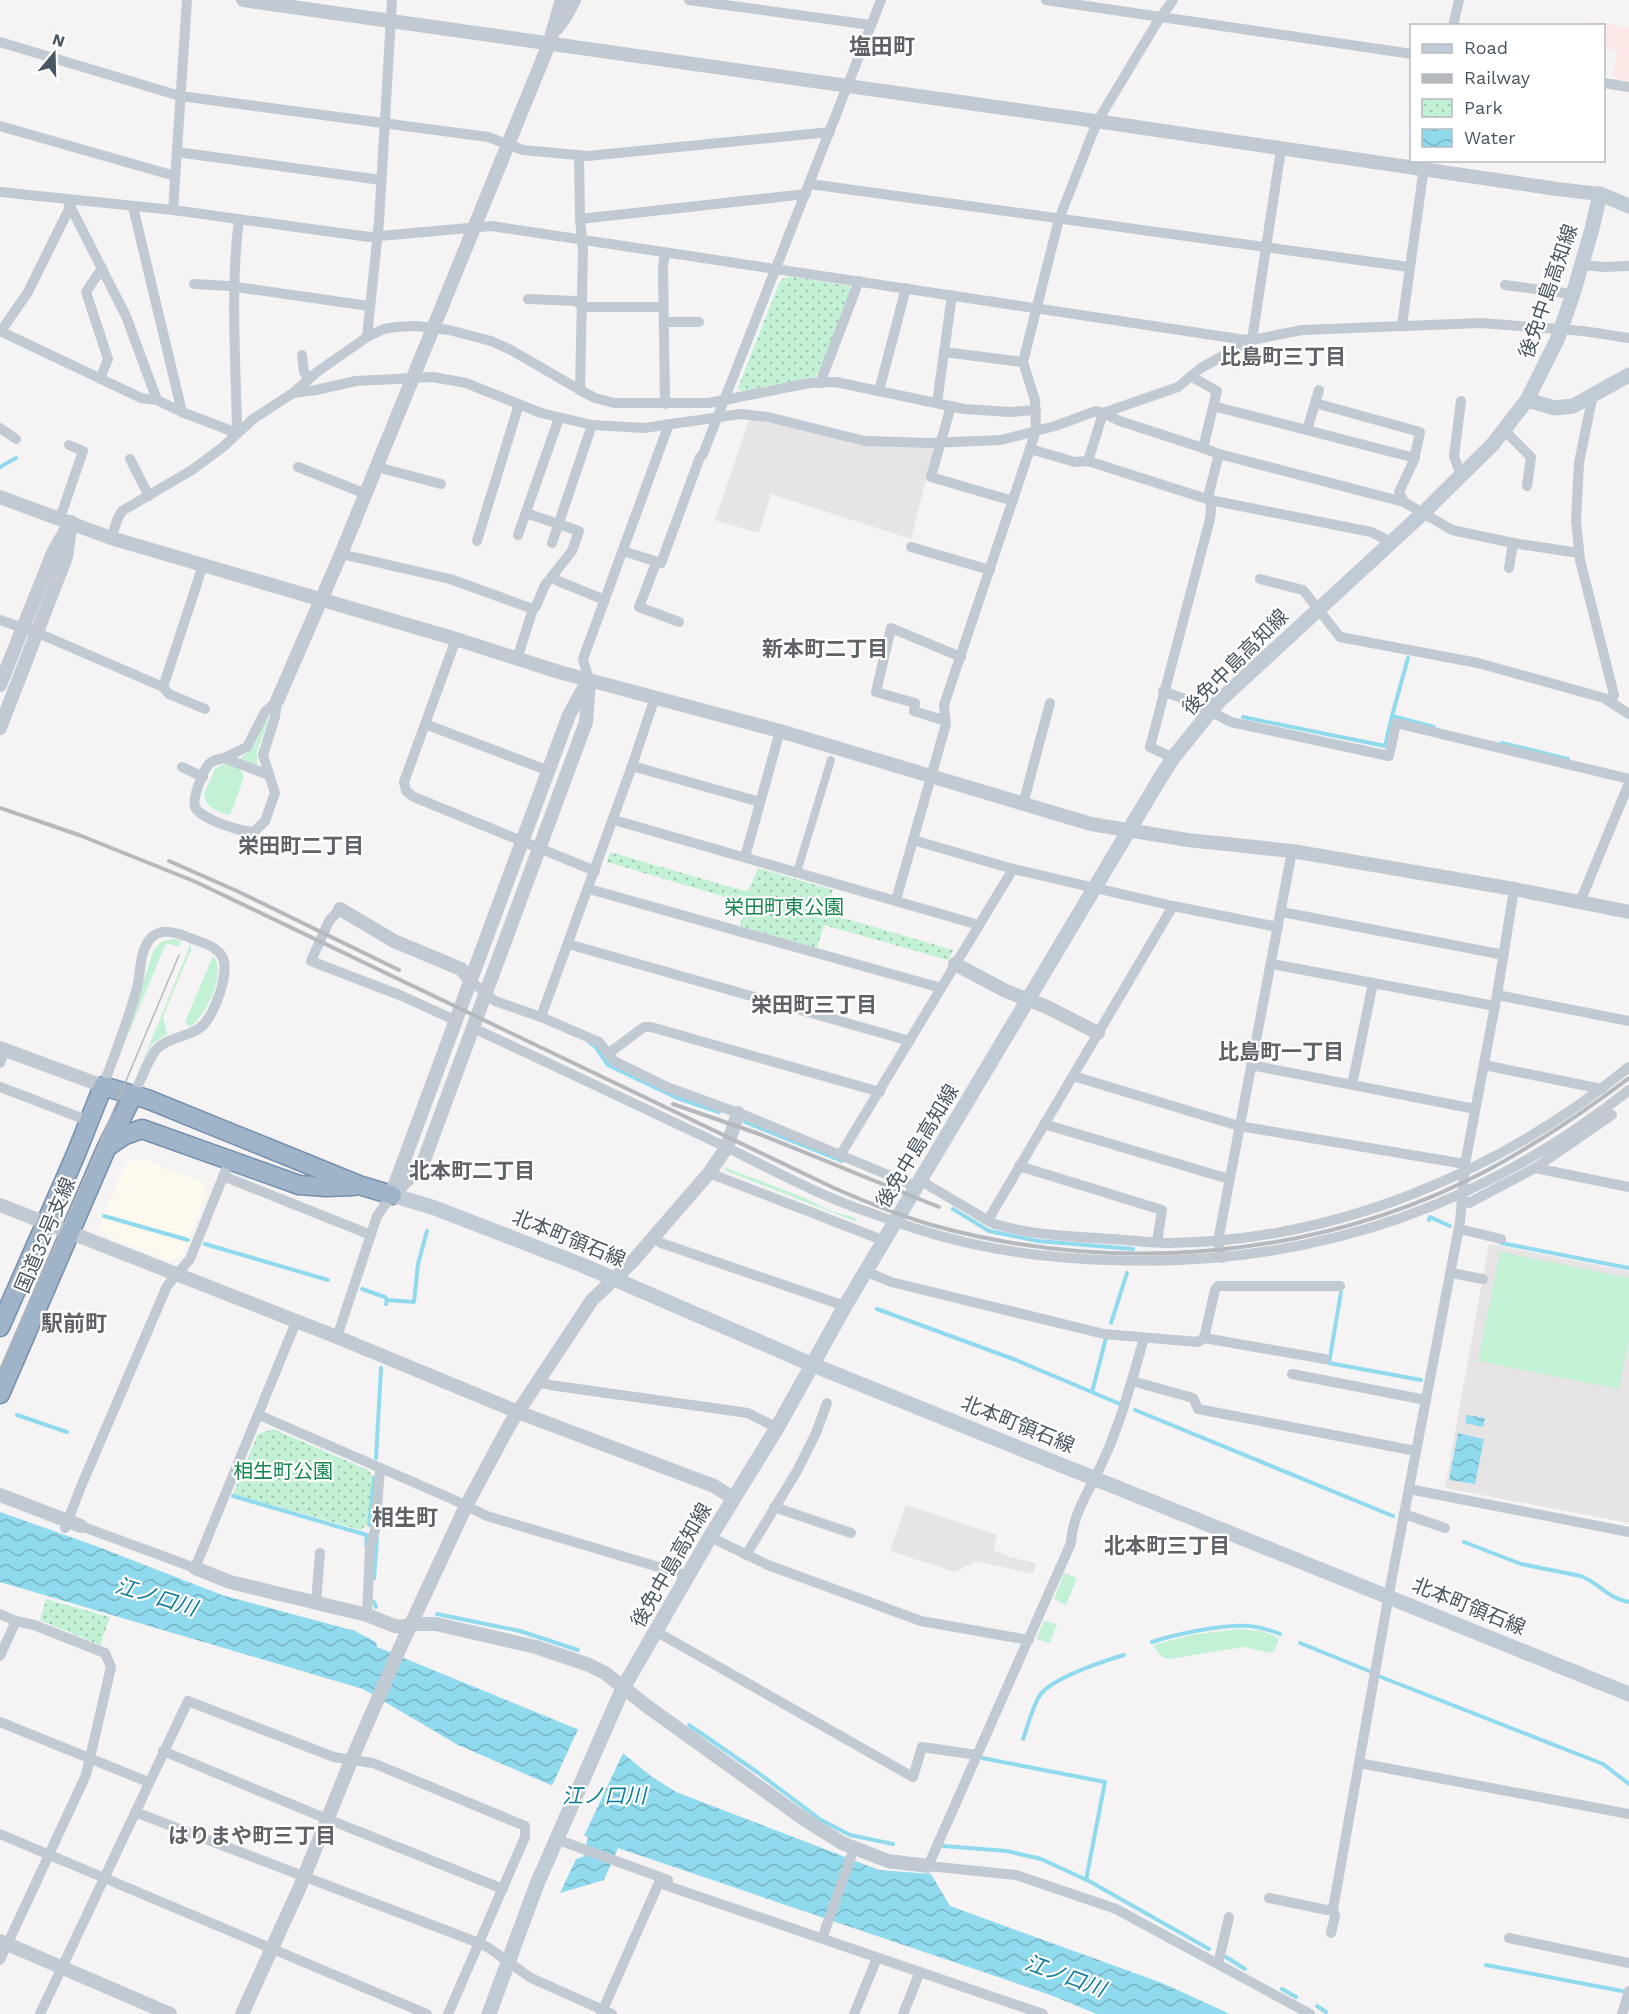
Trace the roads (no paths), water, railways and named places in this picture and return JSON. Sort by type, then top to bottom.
[{"type":"highway","points":[[102,1086],[133,1095],[359,1185],[392,1195]]},
{"type":"highway","name":"国道32号支線","points":[[0,1327],[46,1223],[102,1086]]},
{"type":"highway","name":"国道32号支線","points":[[0,1394],[106,1149],[133,1095]]},
{"type":"highway","points":[[106,1149],[117,1138],[142,1129],[226,1169],[299,1185],[326,1187],[359,1185]]},
{"type":"main road","points":[[1600,194],[1629,193]]},
{"type":"main road","points":[[1600,194],[1629,206]]},
{"type":"main road","name":"後免中島高知線","points":[[489,2014],[558,1834],[623,1688],[733,1498],[777,1428],[845,1306],[1128,831],[1173,758],[1210,712],[1461,476],[1493,444],[1527,400],[1560,330],[1573,294],[1600,194]]},
{"type":"main road","points":[[1527,400],[1557,408],[1573,406],[1629,375]]},
{"type":"main road","name":"北本町領石線","points":[[392,1195],[435,1208],[616,1279],[813,1365],[1629,1694]]},
{"type":"street","points":[[173,210],[187,0]]},
{"type":"street","points":[[243,0],[1281,149],[1424,165],[1600,194]]},
{"type":"street","points":[[367,337],[378,236],[392,0]]},
{"type":"street","points":[[277,701],[266,712],[247,747],[211,763],[205,769],[194,806],[208,818],[250,832],[258,830],[262,825],[275,793],[263,755],[275,717],[277,701],[366,494],[549,44],[561,0]]},
{"type":"street","points":[[554,31],[574,0]]},
{"type":"street","points":[[689,0],[871,25]]},
{"type":"street","points":[[623,550],[661,563],[700,457],[704,454],[881,0]]},
{"type":"street","points":[[1046,0],[1410,54]]},
{"type":"street","points":[[1126,12],[1127,0]]},
{"type":"street","points":[[896,900],[946,724],[945,705],[1036,431],[1035,400],[1023,362],[1059,219],[1097,122],[1173,0]]},
{"type":"street","points":[[1453,24],[1457,0]]},
{"type":"street","points":[[0,42],[180,96],[488,137],[523,150],[579,156],[830,132]]},
{"type":"street","points":[[1605,83],[1629,87]]},
{"type":"street","points":[[0,126],[175,176]]},
{"type":"street","points":[[1252,340],[1281,149]]},
{"type":"street","points":[[177,152],[381,180]]},
{"type":"street","points":[[579,156],[582,240],[579,390]]},
{"type":"street","points":[[1402,325],[1424,165]]},
{"type":"street","points":[[580,219],[808,189],[1059,219],[1409,267]]},
{"type":"street","points":[[0,192],[68,203],[173,210],[369,237],[491,226],[1252,340]]},
{"type":"street","points":[[68,203],[126,316],[157,400]]},
{"type":"street","points":[[68,203],[28,292],[1,331],[141,398],[157,400],[237,433]]},
{"type":"street","points":[[133,207],[182,412]]},
{"type":"street","points":[[237,433],[235,250],[239,219]]},
{"type":"street","points":[[665,253],[663,266],[665,404]]},
{"type":"street","points":[[1582,265],[1629,266]]},
{"type":"street","points":[[100,379],[108,359],[86,292],[102,268]]},
{"type":"street","points":[[820,383],[859,281]]},
{"type":"street","points":[[194,284],[235,287],[369,306]]},
{"type":"street","points":[[1505,285],[1573,294]]},
{"type":"street","points":[[879,391],[906,288]]},
{"type":"street","points":[[937,403],[951,295]]},
{"type":"street","points":[[528,299],[575,301],[586,307],[663,307]]},
{"type":"street","points":[[664,322],[699,322]]},
{"type":"street","points":[[1103,413],[1178,387],[1201,368],[1252,340],[1302,330],[1480,323],[1629,338]]},
{"type":"street","points":[[111,538],[122,511],[192,470],[254,419],[293,393],[367,337],[384,329],[409,325],[473,335],[501,345],[579,390],[609,402],[709,403],[836,382],[951,406],[1011,412],[1036,410]]},
{"type":"street","points":[[944,352],[1023,362]]},
{"type":"street","points":[[302,355],[304,372],[309,379]]},
{"type":"street","points":[[293,393],[356,381],[433,377],[466,383],[559,418],[592,425],[631,428],[741,414],[768,417],[865,441],[940,443],[1001,440],[1055,426],[1096,411],[1219,454],[1404,502],[1452,530],[1513,543],[1580,553]]},
{"type":"street","points":[[1192,377],[1217,391],[1203,448]]},
{"type":"street","points":[[1307,430],[1319,390]]},
{"type":"street","points":[[1593,394],[1582,444],[1577,483],[1576,520],[1580,553],[1614,695],[1610,701]]},
{"type":"street","points":[[1461,401],[1454,456],[1461,476]]},
{"type":"street","points":[[1315,403],[1420,432],[1415,458],[1399,492],[1404,502]]},
{"type":"street","points":[[477,541],[519,404]]},
{"type":"street","points":[[951,406],[931,477],[1012,501]]},
{"type":"street","points":[[1213,406],[1415,458]]},
{"type":"street","points":[[1088,461],[1103,413]]},
{"type":"street","points":[[518,536],[559,418]]},
{"type":"street","points":[[337,1337],[376,1216],[424,1160],[586,722],[588,680],[583,659],[669,424]]},
{"type":"street","points":[[552,543],[592,425]]},
{"type":"street","points":[[0,428],[16,439]]},
{"type":"street","points":[[1504,430],[1531,457],[1527,486]]},
{"type":"street","points":[[0,685],[65,520],[83,451],[69,445]]},
{"type":"street","points":[[1030,449],[1075,462],[1088,461],[1210,500],[1371,532],[1391,542]]},
{"type":"street","points":[[1173,758],[1150,747],[1210,519],[1209,493],[1219,454]]},
{"type":"street","points":[[130,459],[148,496]]},
{"type":"street","points":[[298,467],[366,494]]},
{"type":"street","points":[[376,467],[441,484]]},
{"type":"street","points":[[0,497],[111,538],[588,680],[780,731],[1091,824],[1188,840],[1292,851],[1514,889],[1629,912]]},
{"type":"street","points":[[517,659],[533,609],[545,585],[572,551],[579,531],[526,513]]},
{"type":"street","points":[[0,728],[66,557],[65,520]]},
{"type":"street","points":[[1509,568],[1513,543]]},
{"type":"street","points":[[911,547],[990,570]]},
{"type":"street","points":[[341,554],[450,579],[533,609]]},
{"type":"street","points":[[656,563],[639,607],[679,622]]},
{"type":"street","points":[[163,687],[203,565]]},
{"type":"street","points":[[553,575],[558,582],[605,600]]},
{"type":"street","points":[[1260,579],[1303,590],[1340,637],[1478,663],[1604,698],[1629,714]]},
{"type":"street","points":[[0,620],[38,633],[163,687],[169,694],[205,709]]},
{"type":"street","points":[[945,715],[939,719],[914,711],[915,703],[876,692],[891,628],[961,657]]},
{"type":"street","points":[[456,639],[405,782],[406,791],[414,797],[594,871]]},
{"type":"street","points":[[392,1195],[569,715],[588,680]]},
{"type":"street","points":[[1163,691],[1190,701],[1231,722],[1389,756],[1396,723],[1629,781],[1580,902]]},
{"type":"street","points":[[541,1017],[614,820],[616,808],[655,697]]},
{"type":"street","points":[[1023,804],[1050,703]]},
{"type":"street","points":[[425,724],[549,771]]},
{"type":"street","points":[[745,857],[780,731]]},
{"type":"street","points":[[224,758],[269,775]]},
{"type":"street","points":[[797,872],[831,760]]},
{"type":"street","points":[[632,766],[760,802]]},
{"type":"street","points":[[182,767],[203,777]]},
{"type":"street","points":[[614,820],[979,925]]},
{"type":"street","points":[[913,840],[1013,869],[1173,906],[1278,927]]},
{"type":"street","points":[[1222,1258],[1218,1241],[1292,851]]},
{"type":"street","points":[[841,1154],[1013,869]]},
{"type":"street","points":[[589,889],[941,988]]},
{"type":"street","points":[[1331,1933],[1335,1916],[1333,1909],[1404,1514],[1459,1229],[1465,1168],[1514,889]]},
{"type":"street","points":[[988,1220],[1173,906]]},
{"type":"street","points":[[457,1021],[402,996],[311,961],[329,921],[340,909],[394,941],[461,969],[471,981],[495,1000],[599,1042],[614,1061],[667,1087],[919,1184],[994,1223],[1030,1231],[1157,1242],[1218,1241],[1260,1236],[1316,1224],[1414,1194],[1526,1139],[1602,1089],[1629,1067]]},
{"type":"street","points":[[1282,912],[1504,955]]},
{"type":"street","points":[[2,1053],[102,1086],[137,987],[140,962],[147,944],[156,935],[167,931],[215,948],[221,954],[225,970],[223,982],[210,1015],[203,1025],[194,1031],[156,1049],[133,1095]]},
{"type":"street","points":[[568,944],[910,1041]]},
{"type":"street","points":[[955,964],[1006,991],[1047,1007],[1098,1033]]},
{"type":"street","points":[[1272,964],[1494,1006]]},
{"type":"street","points":[[1352,1086],[1373,983]]},
{"type":"street","points":[[1497,995],[1629,1021]]},
{"type":"street","points":[[609,1053],[644,1027],[651,1027],[880,1092]]},
{"type":"street","points":[[473,1028],[828,1197],[897,1222],[964,1242],[1034,1256],[1154,1262],[1222,1258],[1275,1251],[1343,1236],[1463,1197],[1564,1138],[1629,1090]]},
{"type":"street","points":[[1251,1065],[1475,1109]]},
{"type":"street","points":[[1484,1065],[1602,1089]]},
{"type":"street","points":[[1073,1076],[1239,1126],[1465,1168]]},
{"type":"street","points":[[0,1087],[89,1121]]},
{"type":"street","points":[[242,2014],[304,1877],[397,1654],[466,1506],[518,1412],[592,1300],[616,1279],[708,1173],[727,1148],[738,1113]]},
{"type":"street","points":[[1463,1197],[1469,1203],[1535,1168],[1612,1115]]},
{"type":"street","points":[[1044,1124],[1229,1179]]},
{"type":"street","points":[[1019,1166],[1162,1210],[1157,1242]]},
{"type":"street","points":[[1535,1168],[1629,1187]]},
{"type":"street","points":[[67,1524],[167,1286],[189,1259],[226,1169],[371,1235]]},
{"type":"street","points":[[708,1173],[885,1241]]},
{"type":"street","points":[[0,1205],[337,1337],[518,1412],[714,1486],[733,1498]]},
{"type":"street","points":[[1459,1229],[1502,1239]]},
{"type":"street","points":[[654,1237],[661,1243],[845,1306]]},
{"type":"street","points":[[867,1272],[891,1282],[1104,1334],[1198,1342],[1204,1338],[1215,1290],[1218,1286],[1340,1286]]},
{"type":"street","points":[[1451,1273],[1483,1279]]},
{"type":"street","points":[[195,1568],[296,1322]]},
{"type":"street","points":[[928,1866],[1071,1543],[1072,1528],[1123,1411],[1144,1338]]},
{"type":"street","points":[[1204,1338],[1325,1359]]},
{"type":"street","points":[[1292,1374],[1426,1400]]},
{"type":"street","points":[[1132,1381],[1193,1398],[1198,1409],[1416,1451]]},
{"type":"street","points":[[538,1382],[748,1413],[777,1428]]},
{"type":"street","points":[[746,1555],[797,1472],[828,1403]]},
{"type":"street","points":[[259,1415],[487,1516],[689,1576]]},
{"type":"street","points":[[367,1615],[370,1547],[375,1530],[380,1469]]},
{"type":"street","points":[[1409,1489],[1629,1532]]},
{"type":"street","points":[[0,1495],[67,1524],[81,1526],[230,1582],[367,1615],[402,1627],[412,1624],[436,1624],[536,1647],[589,1665],[605,1673],[852,1852],[888,1861],[1016,1875],[1080,1896],[1116,1909],[1310,2014]]},
{"type":"street","points":[[774,1507],[851,1533]]},
{"type":"street","points":[[1404,1514],[1445,1528]]},
{"type":"street","points":[[710,1537],[746,1555],[921,1621],[1029,1640]]},
{"type":"street","points":[[316,1602],[320,1553]]},
{"type":"street","points":[[0,1614],[105,1653],[111,1662],[109,1680],[88,1758],[86,1775],[49,1855],[4,1943],[0,1960]]},
{"type":"street","points":[[0,1656],[16,1621]]},
{"type":"street","points":[[657,1632],[913,1776],[922,1747],[976,1755]]},
{"type":"street","points":[[40,2014],[188,1701],[334,1757],[373,1763],[525,1826],[525,1837],[448,2014]]},
{"type":"street","points":[[0,1722],[148,1782]]},
{"type":"street","points":[[163,1750],[503,1889]]},
{"type":"street","points":[[1359,1763],[1629,1814]]},
{"type":"street","points":[[135,1812],[478,1943],[531,1978],[606,2013],[660,1880]]},
{"type":"street","points":[[0,1834],[427,2014]]},
{"type":"street","points":[[558,1834],[583,1849],[660,1880],[877,1958],[1043,2014]]},
{"type":"street","points":[[825,1929],[852,1852]]},
{"type":"street","points":[[660,1880],[825,1929],[875,1953],[877,1958],[854,2014]]},
{"type":"street","points":[[1269,1898],[1327,1910],[1333,1909]]},
{"type":"street","points":[[1218,1964],[1229,1917]]},
{"type":"street","points":[[1509,1938],[1629,1963]]},
{"type":"street","points":[[4,1943],[170,2014]]},
{"type":"street","points":[[903,2014],[920,1972]]},
{"type":"street","points":[[1622,2014],[1629,1991]]},
{"type":"water","points":[[1467,1415],[1485,1418],[1483,1427],[1465,1423]]},
{"type":"water","points":[[1458,1433],[1484,1439],[1475,1484],[1449,1480]]},
{"type":"water","name":"江ノ口川","points":[[0,1512],[222,1595],[355,1631],[376,1642],[377,1647],[609,1742],[651,1776],[676,1792],[879,1870],[931,1874],[950,1906],[1162,1983],[1230,2014],[1097,2014],[1048,1994],[618,1848],[604,1880],[560,1893],[576,1859],[583,1857],[588,1837],[549,1819],[560,1789],[458,1745],[363,1689],[0,1582]]},
{"type":"waterway","points":[[0,467],[16,458]]},
{"type":"waterway","points":[[1392,716],[1408,658]]},
{"type":"waterway","points":[[1243,717],[1385,746],[1392,716],[1434,727]]},
{"type":"waterway","points":[[1502,743],[1568,759]]},
{"type":"waterway","points":[[590,1043],[595,1046],[608,1065],[677,1098],[719,1112]]},
{"type":"waterway","points":[[745,1122],[842,1161]]},
{"type":"waterway","points":[[953,1209],[989,1231],[1038,1241],[1133,1249]]},
{"type":"waterway","points":[[104,1216],[188,1240]]},
{"type":"waterway","points":[[1429,1220],[1430,1217],[1450,1226]]},
{"type":"waterway","points":[[386,1304],[387,1300],[414,1302],[418,1264],[427,1231]]},
{"type":"waterway","points":[[1501,1243],[1629,1268]]},
{"type":"waterway","points":[[205,1244],[328,1280]]},
{"type":"waterway","points":[[1111,1323],[1127,1273]]},
{"type":"waterway","points":[[362,1289],[385,1297],[387,1300]]},
{"type":"waterway","points":[[1341,1292],[1329,1363],[1421,1380]]},
{"type":"waterway","points":[[877,1309],[1016,1360],[1120,1404]]},
{"type":"waterway","points":[[1092,1392],[1106,1338]]},
{"type":"waterway","points":[[376,1458],[381,1368]]},
{"type":"waterway","points":[[1135,1410],[1393,1516]]},
{"type":"waterway","points":[[17,1415],[67,1432]]},
{"type":"waterway","points":[[369,1525],[374,1478]]},
{"type":"waterway","points":[[233,1496],[367,1535],[366,1545]]},
{"type":"waterway","points":[[374,1578],[377,1539]]},
{"type":"waterway","points":[[1464,1542],[1521,1564],[1581,1576],[1616,1598],[1629,1602]]},
{"type":"waterway","points":[[374,1602],[376,1607]]},
{"type":"waterway","points":[[437,1614],[520,1631],[578,1650]]},
{"type":"waterway","points":[[1152,1642],[1186,1633],[1238,1626],[1253,1626],[1280,1634]]},
{"type":"waterway","points":[[1300,1643],[1369,1671]]},
{"type":"waterway","points":[[1023,1739],[1035,1705],[1046,1689],[1055,1682],[1079,1671],[1124,1655]]},
{"type":"waterway","points":[[1381,1677],[1603,1764],[1629,1784]]},
{"type":"waterway","points":[[689,1725],[821,1820],[850,1835],[893,1844]]},
{"type":"waterway","points":[[982,1758],[1105,1782],[1086,1880]]},
{"type":"waterway","points":[[943,1846],[1007,1851],[1041,1859],[1089,1881],[1209,1949]]},
{"type":"waterway","points":[[1226,1957],[1245,1969]]},
{"type":"waterway","points":[[1486,1965],[1622,1991]]},
{"type":"waterway","points":[[1282,1989],[1296,1997]]},
{"type":"waterway","points":[[1317,2006],[1326,2012]]},
{"type":"tram line","points":[[0,1369],[99,1145],[179,955]]},
{"type":"railway","points":[[0,808],[79,835],[196,882],[834,1188],[919,1221],[1001,1241],[1072,1250],[1144,1253],[1215,1250],[1286,1240],[1356,1223],[1423,1200],[1488,1170],[1560,1127],[1629,1078]]},
{"type":"railway","points":[[169,861],[237,891],[399,970]]},
{"type":"railway","points":[[673,1104],[762,1135],[939,1207]]},
{"type":"district","name":"塩田町","points":[[882,46]]},
{"type":"district","name":"比島町三丁目","points":[[1283,357]]},
{"type":"district","name":"新本町二丁目","points":[[825,649]]},
{"type":"district","name":"栄田町二丁目","points":[[301,846]]},
{"type":"district","name":"栄田町三丁目","points":[[814,1005]]},
{"type":"district","name":"比島町一丁目","points":[[1281,1052]]},
{"type":"district","name":"北本町二丁目","points":[[472,1171]]},
{"type":"district","name":"駅前町","points":[[74,1323]]},
{"type":"district","name":"相生町","points":[[405,1517]]},
{"type":"district","name":"北本町三丁目","points":[[1167,1546]]},
{"type":"district","name":"はりまや町三丁目","points":[[252,1836]]},
{"type":"park label","name":"栄田町東公園","points":[[784,907]]},
{"type":"park label","name":"相生町公園","points":[[283,1471]]}]
